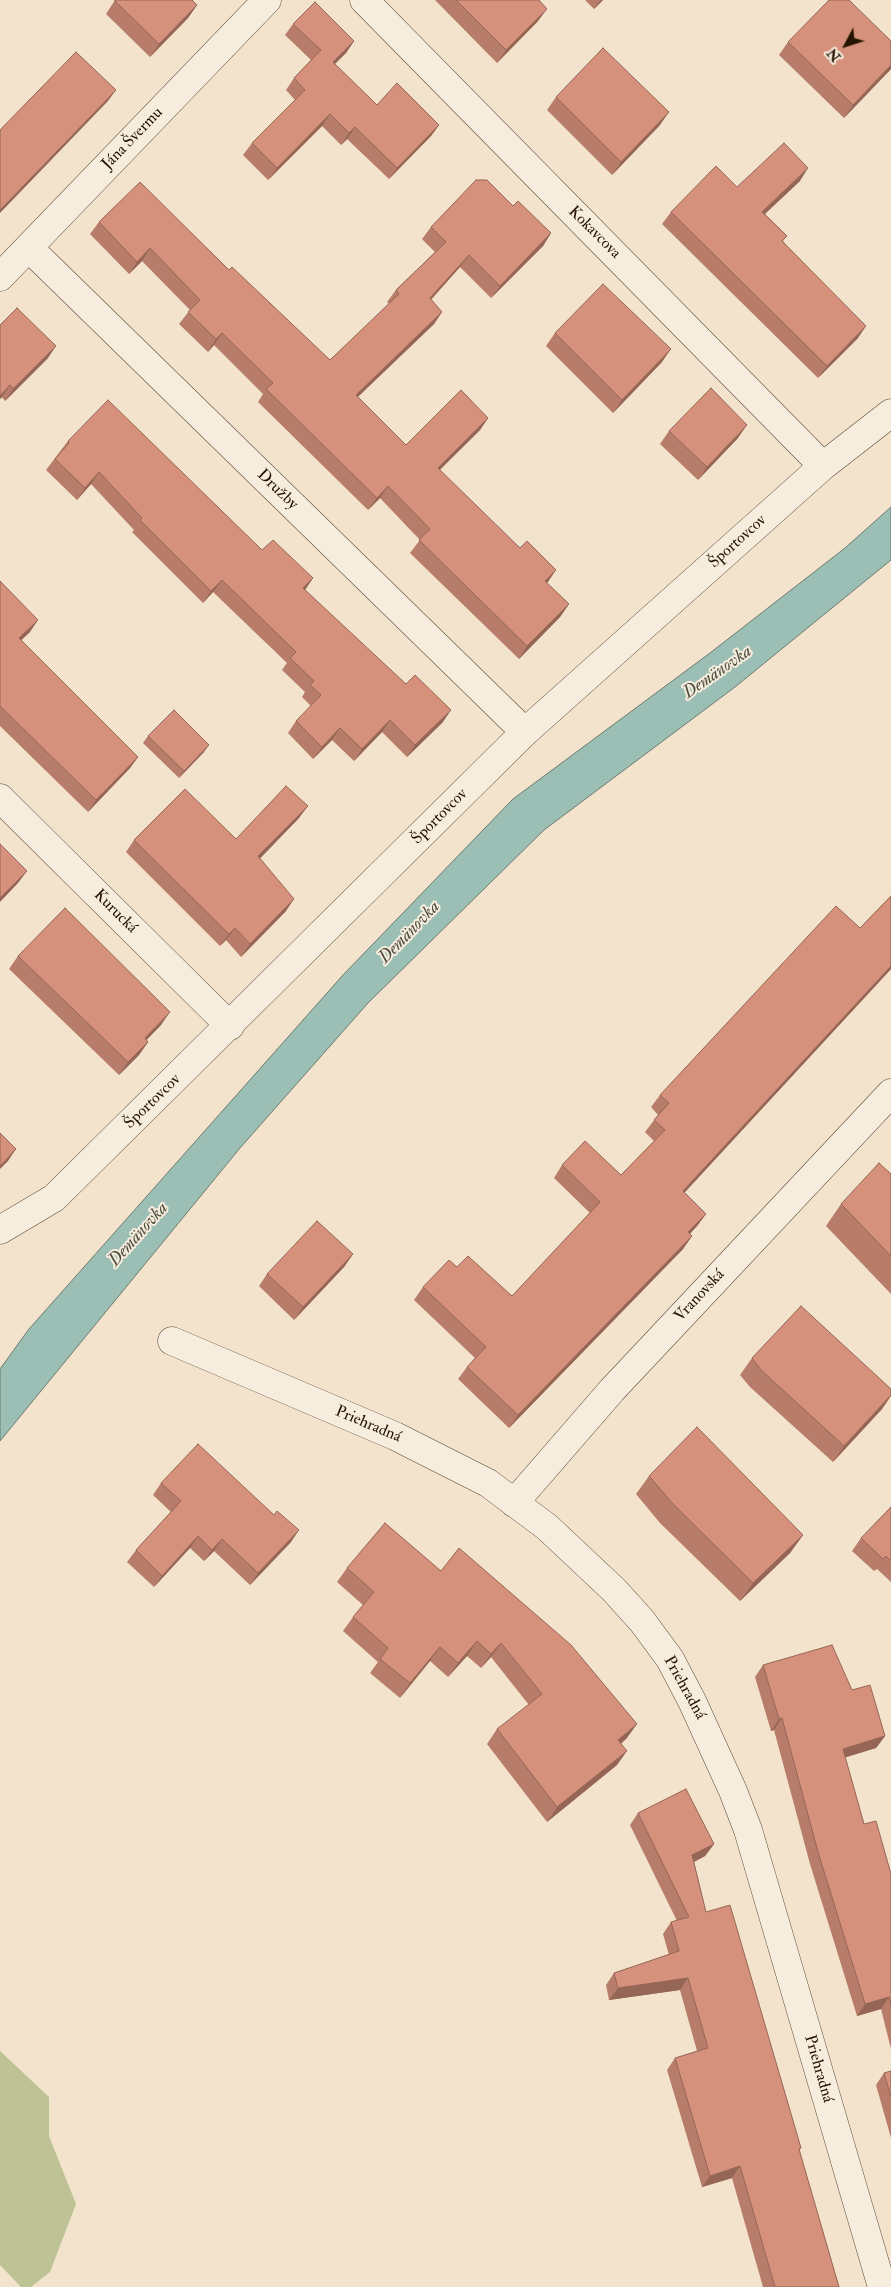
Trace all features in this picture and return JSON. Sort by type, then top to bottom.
[{"type":"street","name":"Jána Švermu","points":[[0,277],[266,0]]},
{"type":"street","name":"Kokavcova","points":[[364,0],[823,466]]},
{"type":"street","name":"Družby","points":[[29,248],[525,732]]},
{"type":"street","name":"Športovcov","points":[[0,1230],[54,1198],[230,1026],[525,732],[823,466],[891,413]]},
{"type":"street","name":"Kurucká","points":[[0,798],[230,1026]]},
{"type":"street","name":"Vranovská","points":[[514,1503],[612,1390],[891,1093]]},
{"type":"street","name":"Priehradná","points":[[172,1341],[395,1436],[488,1483],[560,1539],[614,1590],[642,1621],[670,1659],[716,1752],[748,1830],[882,2287]]},
{"type":"green space","points":[[0,2051],[49,2097],[49,2136],[76,2204],[50,2272],[31,2287],[21,2287],[0,2265]]},
{"type":"water","name":"Demänovka","points":[[891,507],[891,560],[735,687],[544,830],[368,1003],[240,1148],[0,1441],[0,1369],[29,1329],[343,975],[513,799],[710,653],[845,548]]},
{"type":"building","points":[[115,0],[192,0],[197,5],[159,44]]},
{"type":"building","points":[[456,0],[539,0],[547,9],[506,50]]},
{"type":"building","points":[[829,0],[849,0],[891,41],[891,65],[853,105],[788,42]]},
{"type":"building","points":[[315,2],[354,41],[333,62],[377,105],[397,83],[439,125],[397,168],[355,127],[349,133],[330,114],[277,168],[252,143],[305,90],[294,78],[321,50],[293,24]]},
{"type":"building","points":[[603,48],[669,112],[621,162],[556,97]]},
{"type":"building","points":[[76,52],[116,90],[0,210],[0,130]]},
{"type":"building","points":[[784,143],[808,168],[762,212],[787,236],[782,241],[866,326],[827,366],[671,212],[716,166],[737,187]]},
{"type":"building","points":[[476,180],[487,180],[513,206],[518,201],[551,233],[500,286],[469,255],[430,298],[442,312],[356,395],[406,445],[461,390],[488,418],[438,468],[520,548],[527,541],[556,570],[545,581],[569,604],[527,646],[419,540],[430,529],[388,486],[377,498],[266,389],[273,383],[222,333],[216,339],[188,312],[200,300],[150,248],[137,262],[99,222],[140,182],[229,270],[232,267],[330,360],[399,294],[396,290],[446,242],[431,227]]},
{"type":"building","points":[[603,284],[671,349],[622,400],[555,333]]},
{"type":"building","points":[[17,308],[56,346],[13,389],[10,385],[0,396],[0,325]]},
{"type":"building","points":[[711,388],[747,425],[707,467],[669,431]]},
{"type":"building","points":[[108,400],[262,550],[273,540],[313,578],[303,588],[406,684],[415,675],[451,710],[415,745],[390,720],[362,749],[340,728],[322,747],[296,721],[321,695],[310,685],[314,681],[290,658],[296,652],[222,580],[211,591],[140,520],[142,518],[99,472],[85,488],[55,459],[69,443],[68,441]]},
{"type":"building","points":[[0,581],[38,620],[19,638],[138,757],[96,800],[0,706]]},
{"type":"building","points":[[174,710],[209,745],[184,771],[148,736]]},
{"type":"building","points":[[286,786],[308,806],[258,856],[294,899],[250,944],[235,928],[229,934],[134,840],[185,789],[236,839]]},
{"type":"building","points":[[0,844],[27,871],[0,898]]},
{"type":"building","points":[[891,896],[891,966],[683,1191],[706,1214],[688,1232],[692,1236],[518,1415],[467,1367],[486,1347],[423,1287],[449,1260],[457,1267],[468,1256],[512,1296],[600,1202],[562,1165],[585,1141],[621,1175],[665,1130],[654,1120],[669,1103],[660,1095],[836,906],[860,928]]},
{"type":"building","points":[[65,908],[170,1012],[145,1038],[148,1042],[128,1062],[18,956]]},
{"type":"building","points":[[0,1133],[16,1149],[0,1166]]},
{"type":"building","points":[[879,1163],[891,1174],[891,1256],[841,1204]]},
{"type":"building","points":[[317,1221],[353,1254],[303,1307],[267,1274]]},
{"type":"building","points":[[801,1306],[891,1389],[891,1395],[844,1446],[761,1370],[752,1358]]},
{"type":"building","points":[[697,1427],[803,1535],[753,1583],[673,1504],[649,1476]]},
{"type":"building","points":[[198,1444],[274,1515],[277,1511],[299,1530],[258,1573],[222,1539],[212,1550],[198,1536],[162,1576],[136,1550],[181,1501],[161,1483]]},
{"type":"building","points":[[891,1507],[891,1561],[886,1556],[883,1559],[861,1538]]},
{"type":"building","points":[[385,1523],[441,1571],[459,1548],[571,1645],[637,1724],[618,1740],[627,1751],[557,1807],[497,1729],[542,1694],[501,1643],[491,1654],[477,1641],[458,1663],[440,1647],[410,1683],[380,1659],[388,1648],[353,1617],[374,1592],[347,1568]]},
{"type":"building","points":[[832,1645],[852,1690],[870,1685],[885,1736],[843,1749],[864,1824],[876,1821],[891,1874],[891,2005],[889,1997],[865,2004],[818,1852],[782,1718],[779,1719],[763,1665]]},
{"type":"building","points":[[686,1789],[714,1844],[692,1855],[706,1912],[730,1905],[801,2148],[799,2149],[839,2287],[775,2287],[740,2166],[710,2176],[675,2058],[708,2048],[688,1978],[618,1988],[614,1973],[679,1951],[671,1922],[689,1917],[638,1813]]},
{"type":"building","points":[[891,2071],[891,2097],[884,2073]]}]
